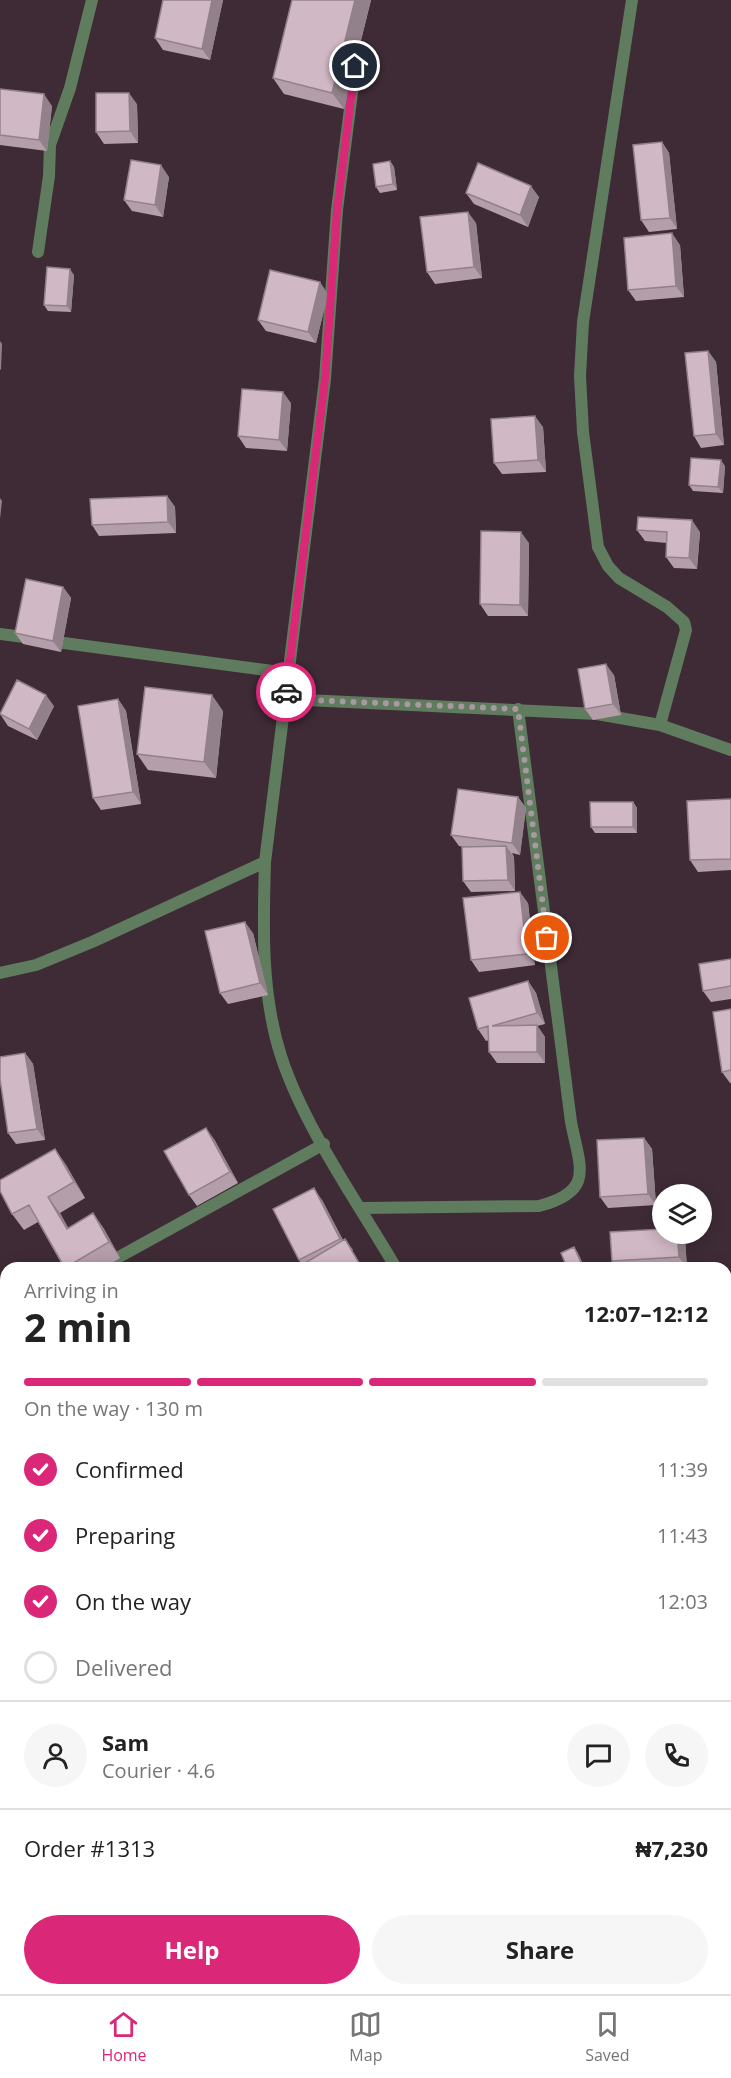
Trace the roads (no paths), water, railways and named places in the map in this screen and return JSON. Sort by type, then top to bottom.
[{"type":"street","points":[[38,252],[50,145],[70,88],[92,0]]},
{"type":"street","points":[[632,0],[583,322],[580,376],[583,432],[598,547],[608,566],[619,578],[667,607],[684,622],[686,630],[660,725]]},
{"type":"street","points":[[360,33],[337,210],[325,379],[265,862],[263,931],[268,998],[281,1055],[301,1107],[392,1262]]},
{"type":"street","points":[[0,634],[288,673]]},
{"type":"street","points":[[285,699],[597,714],[660,725],[731,750]]},
{"type":"street","points":[[361,1208],[539,1206],[561,1200],[573,1191],[581,1174],[571,1122],[518,709]]},
{"type":"street","points":[[0,973],[36,965],[92,942],[265,862]]},
{"type":"street","points":[[110,1262],[324,1144]]}]
